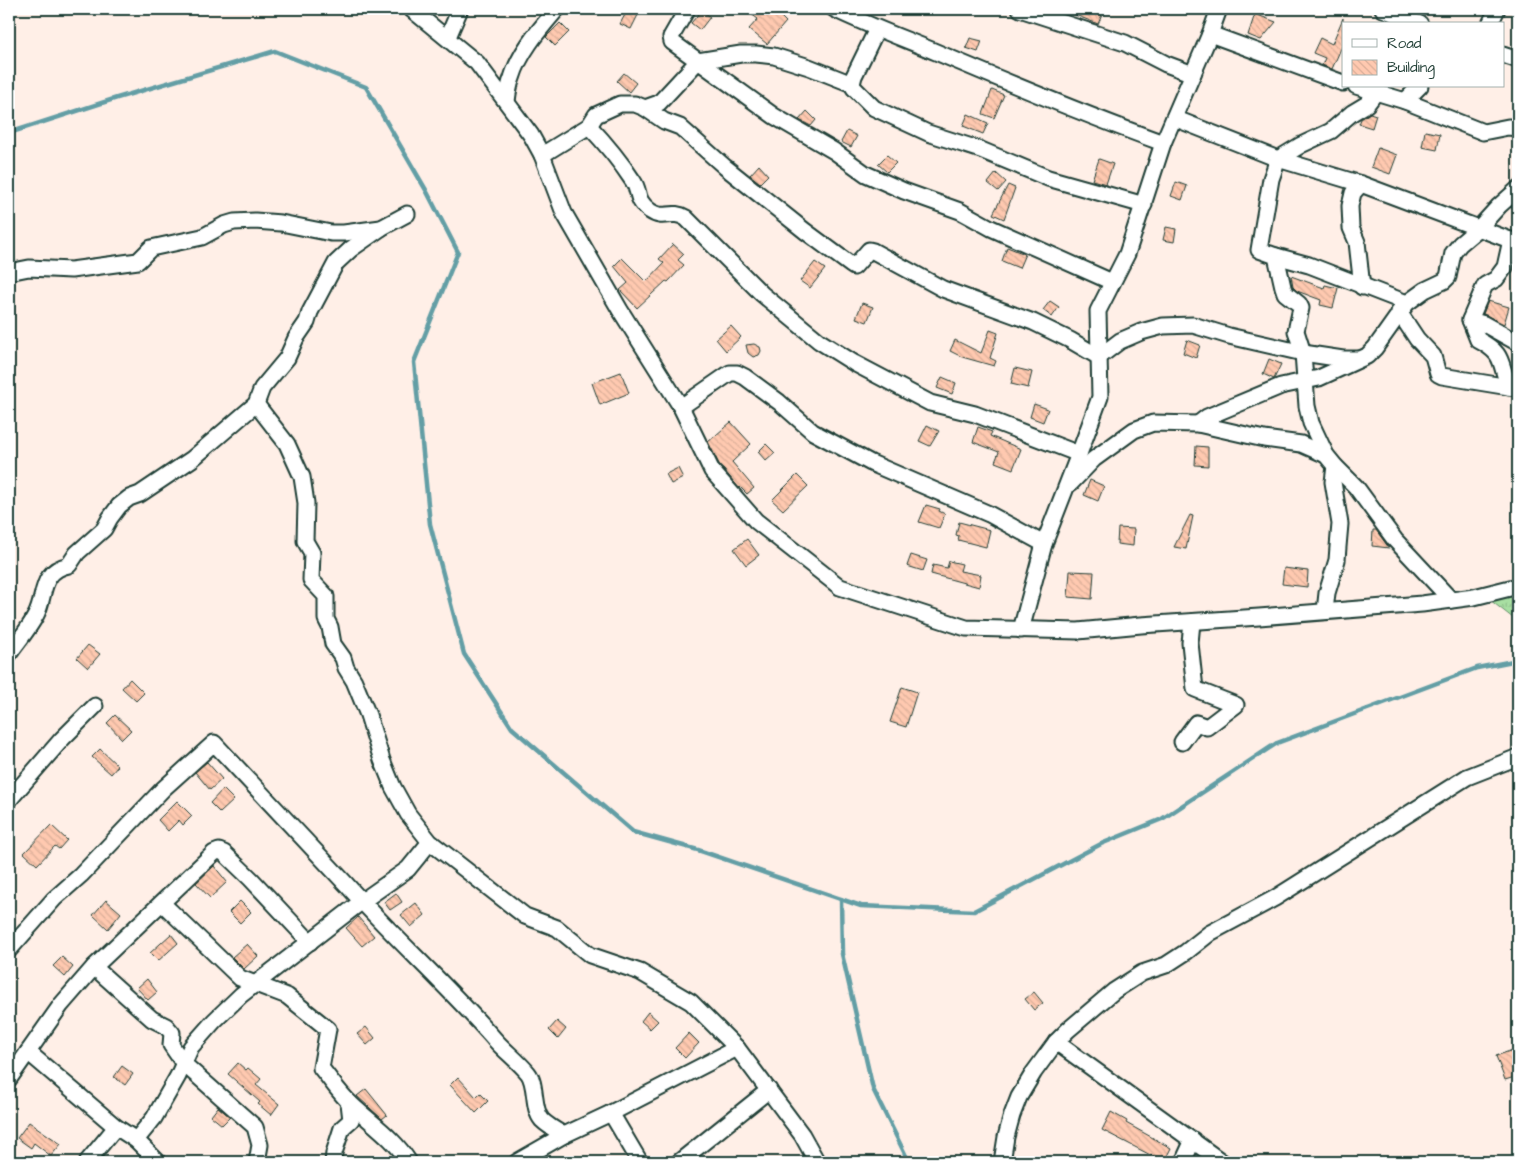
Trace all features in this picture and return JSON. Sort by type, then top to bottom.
[{"type":"street","points":[[411,9],[477,63],[531,135],[542,155],[564,213],[620,310],[681,407],[706,461],[727,489],[756,521],[840,587],[966,628],[1078,631],[1422,604],[1474,597],[1518,586]]},
{"type":"street","points":[[448,38],[460,9]]},
{"type":"street","points":[[507,101],[511,78],[517,64],[534,36],[558,9]]},
{"type":"street","points":[[687,9],[671,37],[672,42],[774,116],[834,151],[866,174],[904,191],[960,211],[992,228],[1112,282]]},
{"type":"street","points":[[834,9],[877,30],[905,39],[1032,93],[1163,143]]},
{"type":"street","points":[[1020,9],[1125,44],[1166,64],[1193,74]]},
{"type":"street","points":[[1021,630],[1044,544],[1100,396],[1098,311],[1127,254],[1163,143],[1210,34],[1218,9]]},
{"type":"street","points":[[1383,9],[1415,22]]},
{"type":"street","points":[[1491,22],[1496,9]]},
{"type":"street","points":[[852,84],[854,76],[877,30]]},
{"type":"street","points":[[1210,34],[1342,83]]},
{"type":"street","points":[[645,108],[659,102],[698,61],[742,54],[774,56],[809,66],[852,84],[874,108],[928,134],[980,150],[1048,178],[1144,205]]},
{"type":"street","points":[[1504,55],[1518,60]]},
{"type":"street","points":[[1363,88],[1406,101],[1484,132],[1508,127],[1518,128]]},
{"type":"street","points":[[1406,101],[1418,88]]},
{"type":"street","points":[[1376,92],[1367,104],[1352,113],[1331,131],[1301,145],[1278,159],[1270,179],[1258,250],[1309,265],[1362,287],[1403,308],[1418,339],[1433,356],[1438,374],[1514,388]]},
{"type":"street","points":[[542,155],[589,126],[596,115],[620,104],[635,104],[645,108],[664,121],[680,127],[725,167],[850,265],[854,267],[869,250],[873,251],[943,289],[1033,322],[1099,357]]},
{"type":"street","points":[[1174,118],[1278,159],[1360,184],[1514,242],[1505,266],[1496,279],[1485,285],[1470,320],[1478,340],[1490,346],[1499,355],[1514,388]]},
{"type":"street","points":[[589,126],[611,150],[635,183],[640,202],[660,216],[679,214],[686,218],[762,294],[819,342],[854,363],[930,403],[974,414],[1079,454]]},
{"type":"street","points":[[1360,184],[1350,206],[1351,228],[1357,242],[1362,287]]},
{"type":"street","points":[[1198,424],[1207,417],[1271,390],[1319,378],[1367,356],[1375,348],[1403,308],[1425,290],[1444,281],[1448,276],[1453,253],[1460,244],[1480,228],[1499,206],[1518,189]]},
{"type":"street","points":[[9,654],[38,613],[42,592],[47,579],[62,567],[69,565],[77,553],[100,533],[119,506],[192,459],[256,404],[262,388],[286,358],[307,322],[310,312],[336,263],[351,249],[381,228],[407,214]]},
{"type":"street","points":[[9,272],[29,268],[71,270],[138,261],[151,248],[202,237],[234,222],[281,223],[331,233],[381,228]]},
{"type":"street","points":[[1276,256],[1283,287],[1286,293],[1301,308],[1296,330],[1303,352],[1307,406],[1311,423],[1331,460],[1356,487],[1395,540],[1451,600]]},
{"type":"street","points":[[1470,320],[1484,324],[1518,342]]},
{"type":"street","points":[[1099,357],[1120,341],[1140,332],[1163,326],[1193,325],[1229,336],[1303,352],[1343,359],[1358,359]]},
{"type":"street","points":[[681,407],[730,373],[737,373],[779,402],[813,432],[871,463],[990,514],[1044,544]]},
{"type":"street","points":[[256,404],[287,444],[302,477],[306,502],[305,541],[312,553],[311,580],[326,596],[326,619],[330,627],[332,644],[354,681],[368,715],[382,760],[393,787],[408,814],[430,842],[525,916],[557,928],[590,955],[640,972],[691,1002],[737,1048],[802,1134],[817,1162]]},
{"type":"street","points":[[1066,487],[1094,459],[1134,430],[1153,423],[1198,424],[1264,439],[1301,444],[1331,460]]},
{"type":"street","points":[[1325,611],[1327,592],[1337,560],[1340,524],[1331,460]]},
{"type":"street","points":[[1182,742],[1196,723],[1207,727],[1236,705],[1195,689],[1190,643],[1192,622]]},
{"type":"street","points":[[9,800],[62,739],[95,706]]},
{"type":"street","points":[[9,950],[54,899],[81,875],[163,789],[214,743],[361,902],[446,985],[525,1070],[531,1080],[541,1119],[564,1135]]},
{"type":"street","points":[[1002,1162],[1006,1137],[1019,1097],[1034,1072],[1056,1042],[1082,1017],[1142,973],[1166,965],[1210,933],[1275,898],[1466,777],[1518,757]]},
{"type":"street","points":[[136,1140],[154,1118],[191,1048],[200,1036],[241,995],[361,902],[408,869],[430,842]]},
{"type":"street","points":[[9,1079],[61,1005],[94,967],[214,853],[219,851],[224,853],[310,942]]},
{"type":"street","points":[[162,903],[240,978],[286,996],[328,1029],[322,1068],[350,1103],[380,1129],[403,1152],[409,1162]]},
{"type":"street","points":[[94,967],[152,1019],[166,1026],[172,1033],[171,1045],[184,1064],[255,1127],[260,1145],[257,1162]]},
{"type":"street","points":[[1056,1042],[1222,1162]]},
{"type":"street","points":[[516,1162],[564,1135],[737,1048]]},
{"type":"street","points":[[28,1052],[116,1127],[136,1140],[158,1162]]},
{"type":"street","points":[[679,1162],[769,1090]]},
{"type":"street","points":[[333,1162],[342,1128],[351,1120],[350,1103]]},
{"type":"street","points":[[611,1113],[640,1162]]},
{"type":"street","points":[[87,1162],[116,1127]]},
{"type":"street","points":[[1183,1162],[1193,1140]]},
{"type":"green space","points":[[1518,583],[1518,622],[1490,600]]},
{"type":"building","points":[[628,9],[641,9],[631,29],[620,24]]},
{"type":"building","points":[[744,9],[786,9],[780,16],[786,22],[767,44],[749,29],[758,19]]},
{"type":"building","points":[[1060,9],[1088,9],[1102,15],[1098,24]]},
{"type":"building","points":[[702,10],[710,17],[700,30],[691,23]]},
{"type":"building","points":[[1255,14],[1276,22],[1261,40],[1248,35]]},
{"type":"building","points":[[1343,18],[1342,46],[1332,69],[1322,65],[1325,58],[1313,53],[1320,38],[1332,44]]},
{"type":"building","points":[[560,23],[569,32],[555,46],[546,37]]},
{"type":"building","points":[[970,38],[982,41],[978,52],[966,48]]},
{"type":"building","points":[[624,73],[636,83],[629,92],[617,81]]},
{"type":"building","points":[[992,90],[1004,95],[994,118],[983,114]]},
{"type":"building","points":[[807,111],[816,120],[811,126],[799,120]]},
{"type":"building","points":[[1370,113],[1376,115],[1372,128],[1359,124],[1361,119]]},
{"type":"building","points":[[968,114],[988,123],[983,134],[963,126]]},
{"type":"building","points":[[847,131],[857,136],[851,147],[841,142]]},
{"type":"building","points":[[1425,131],[1440,134],[1437,150],[1422,147]]},
{"type":"building","points":[[1378,148],[1397,155],[1390,174],[1371,167]]},
{"type":"building","points":[[887,155],[896,163],[887,172],[878,164]]},
{"type":"building","points":[[1099,159],[1113,164],[1106,184],[1092,180]]},
{"type":"building","points":[[759,165],[768,175],[760,183],[750,175]]},
{"type":"building","points":[[996,173],[1006,182],[998,191],[988,183]]},
{"type":"building","points":[[1176,182],[1187,186],[1182,200],[1171,196]]},
{"type":"building","points":[[1008,185],[1015,188],[1004,219],[993,214]]},
{"type":"building","points":[[1166,227],[1176,229],[1174,242],[1163,240]]},
{"type":"building","points":[[673,244],[684,254],[678,260],[684,265],[668,282],[666,281],[637,308],[620,290],[628,283],[614,266],[622,258],[646,282],[664,263],[659,259]]},
{"type":"building","points":[[1007,247],[1025,254],[1019,268],[1002,261]]},
{"type":"building","points":[[815,262],[825,269],[810,288],[800,281]]},
{"type":"building","points":[[1291,276],[1324,288],[1325,285],[1338,288],[1333,308],[1320,305],[1321,300],[1297,291],[1293,287]]},
{"type":"building","points":[[1050,301],[1059,307],[1052,317],[1043,310]]},
{"type":"building","points":[[1488,301],[1509,307],[1504,324],[1483,314]]},
{"type":"building","points":[[862,303],[873,307],[867,322],[856,318]]},
{"type":"building","points":[[731,326],[741,337],[726,351],[716,339]]},
{"type":"building","points":[[990,330],[998,333],[990,358],[996,361],[994,366],[962,357],[950,351],[955,340],[981,353]]},
{"type":"building","points":[[1187,340],[1200,345],[1196,358],[1183,353]]},
{"type":"building","points":[[754,344],[760,347],[761,351],[759,355],[753,357],[748,353],[746,345]]},
{"type":"building","points":[[1269,359],[1281,364],[1274,379],[1263,374]]},
{"type":"building","points":[[1015,368],[1032,372],[1028,388],[1011,384]]},
{"type":"building","points":[[621,372],[629,393],[600,405],[592,383]]},
{"type":"building","points":[[942,377],[956,383],[952,394],[937,388]]},
{"type":"building","points":[[1034,404],[1048,409],[1043,422],[1030,417]]},
{"type":"building","points":[[731,422],[751,444],[732,462],[754,488],[747,494],[739,488],[719,464],[708,442]]},
{"type":"building","points":[[927,425],[939,431],[930,446],[919,441]]},
{"type":"building","points":[[978,427],[992,432],[990,436],[1021,449],[1013,469],[995,462],[999,452],[973,442]]},
{"type":"building","points":[[766,444],[775,453],[766,461],[758,452]]},
{"type":"building","points":[[1196,446],[1208,447],[1208,466],[1195,465]]},
{"type":"building","points":[[678,468],[683,478],[671,484],[666,474]]},
{"type":"building","points":[[797,475],[808,486],[783,510],[772,500]]},
{"type":"building","points":[[1090,480],[1104,486],[1098,501],[1084,495]]},
{"type":"building","points":[[926,505],[940,509],[939,511],[945,514],[939,528],[919,522]]},
{"type":"building","points":[[1190,515],[1193,516],[1186,549],[1174,547]]},
{"type":"building","points":[[959,522],[990,530],[986,547],[958,540],[959,536],[956,535]]},
{"type":"building","points":[[1118,528],[1134,529],[1133,546],[1117,544]]},
{"type":"building","points":[[1373,530],[1376,530],[1389,548],[1372,546]]},
{"type":"building","points":[[747,539],[759,555],[746,565],[734,549]]},
{"type":"building","points":[[911,555],[927,560],[923,571],[907,566]]},
{"type":"building","points":[[949,561],[962,564],[960,571],[981,575],[979,587],[931,574],[933,565],[947,568]]},
{"type":"building","points":[[1284,568],[1308,571],[1307,587],[1282,584]]},
{"type":"building","points":[[1070,571],[1094,572],[1092,599],[1068,597]]},
{"type":"building","points":[[88,645],[100,654],[88,668],[77,658]]},
{"type":"building","points":[[130,679],[144,693],[136,701],[122,688]]},
{"type":"building","points":[[902,687],[917,692],[906,727],[890,722]]},
{"type":"building","points":[[115,715],[131,730],[122,739],[107,723]]},
{"type":"building","points":[[100,749],[118,766],[111,774],[92,757]]},
{"type":"building","points":[[207,762],[222,779],[210,790],[195,772]]},
{"type":"building","points":[[223,789],[234,800],[220,813],[210,803]]},
{"type":"building","points":[[177,801],[192,816],[183,825],[179,820],[168,831],[158,820]]},
{"type":"building","points":[[51,825],[67,840],[59,849],[55,846],[37,865],[24,853]]},
{"type":"building","points":[[214,866],[227,882],[210,898],[196,883]]},
{"type":"building","points":[[396,893],[402,902],[390,910],[384,902]]},
{"type":"building","points":[[106,900],[121,913],[108,929],[93,915]]},
{"type":"building","points":[[240,901],[251,912],[240,923],[229,912]]},
{"type":"building","points":[[416,903],[425,915],[411,927],[401,915]]},
{"type":"building","points":[[358,917],[374,936],[362,946],[346,928]]},
{"type":"building","points":[[171,934],[178,943],[158,961],[150,953]]},
{"type":"building","points":[[247,944],[258,956],[244,969],[232,957]]},
{"type":"building","points":[[62,957],[73,967],[65,977],[53,966]]},
{"type":"building","points":[[147,979],[157,992],[148,1000],[137,988]]},
{"type":"building","points":[[1034,992],[1043,1003],[1034,1010],[1025,999]]},
{"type":"building","points":[[648,1012],[658,1021],[650,1029],[641,1021]]},
{"type":"building","points":[[557,1021],[566,1029],[558,1039],[549,1030]]},
{"type":"building","points":[[366,1027],[375,1038],[367,1045],[357,1034]]},
{"type":"building","points":[[689,1033],[699,1043],[685,1058],[675,1048]]},
{"type":"building","points":[[1518,1048],[1518,1076],[1505,1080],[1496,1056]]},
{"type":"building","points":[[238,1063],[246,1070],[248,1068],[261,1079],[256,1085],[279,1104],[271,1115],[258,1104],[260,1102],[228,1074]]},
{"type":"building","points":[[122,1066],[133,1074],[125,1085],[114,1077]]},
{"type":"building","points":[[458,1077],[476,1097],[480,1093],[488,1101],[476,1113],[450,1085]]},
{"type":"building","points":[[366,1089],[387,1115],[382,1119],[357,1096]]},
{"type":"building","points":[[218,1107],[230,1117],[222,1125],[211,1116]]},
{"type":"building","points":[[1111,1112],[1127,1121],[1126,1123],[1171,1148],[1164,1162],[1102,1130]]},
{"type":"building","points":[[29,1122],[61,1144],[51,1156],[34,1143],[31,1148],[17,1138]]},
{"type":"waterway","points":[[9,133],[117,98],[275,51],[366,87],[426,190],[458,252],[414,362],[430,524],[464,654],[512,728],[633,832],[698,850],[861,906],[974,911],[1101,844],[1162,819],[1277,743],[1477,668],[1518,660]]},
{"type":"waterway","points":[[841,899],[842,954],[873,1089],[909,1162]]}]
